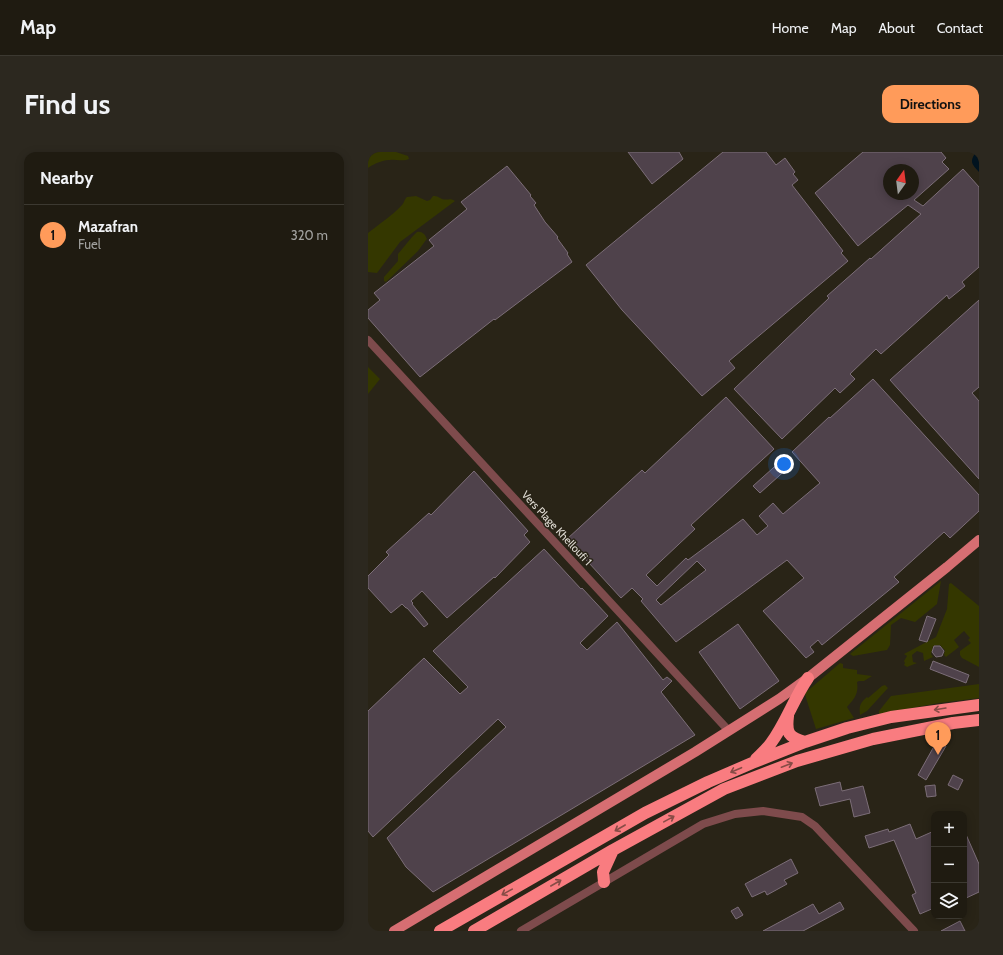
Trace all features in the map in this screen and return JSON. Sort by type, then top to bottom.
[{"type":"highway","points":[[752,763],[771,743],[788,716],[801,688],[808,678]]},
{"type":"highway","points":[[440,931],[645,813],[708,782],[752,763],[805,742],[847,728],[891,717],[979,705]]},
{"type":"highway","points":[[788,716],[787,729],[790,736],[805,742]]},
{"type":"highway","points":[[474,931],[613,850],[724,789],[797,761],[873,739],[953,723],[979,720]]},
{"type":"highway","points":[[604,882],[604,872],[613,850]]},
{"type":"main road","points":[[394,931],[729,731],[779,699],[808,678],[979,540]]},
{"type":"street","name":"Vers Plage Khelloufi 1","points":[[368,340],[729,731]]},
{"type":"street","points":[[521,931],[703,824],[735,814],[763,811],[802,817],[815,826],[914,931]]},
{"type":"shaded area","points":[[375,152],[396,152],[408,156],[409,159],[385,161],[368,168],[368,157]]},
{"type":"shaded area","points":[[416,196],[427,201],[433,196],[437,196],[455,201],[400,242],[377,273],[368,272],[368,233],[398,209],[407,197]]},
{"type":"shaded area","points":[[417,232],[423,233],[427,239],[418,251],[386,282],[384,281],[384,277],[398,261],[398,254]]},
{"type":"shaded area","points":[[368,367],[380,379],[368,394]]},
{"type":"shaded area","points":[[941,581],[937,604],[915,622],[901,618],[891,625],[890,645],[887,650],[853,656],[850,654]]},
{"type":"shaded area","points":[[951,583],[979,606],[979,667],[962,658],[960,655],[960,651],[971,643],[968,640],[970,638],[964,631],[954,640],[959,647],[946,657],[944,655],[945,650],[940,645],[933,646],[931,654],[933,657],[924,661],[923,653],[917,651],[912,655],[913,662],[917,663],[907,667],[904,665],[904,661],[907,656],[904,654],[936,637],[947,609],[949,584]]},
{"type":"shaded area","points":[[840,663],[843,664],[843,668],[857,670],[857,674],[872,676],[864,681],[857,682],[857,693],[847,707],[854,718],[816,729],[805,693]]},
{"type":"shaded area","points":[[979,684],[979,698],[939,703],[879,714],[879,711],[891,696]]},
{"type":"shaded area","points":[[885,685],[888,688],[867,711],[860,715],[860,705],[863,701]]},
{"type":"water","points":[[976,152],[979,152],[979,172],[972,163]]},
{"type":"building","points":[[628,152],[679,152],[683,159],[652,184]]},
{"type":"building","points":[[723,152],[766,152],[776,165],[785,158],[795,172],[793,174],[798,180],[792,185],[843,251],[841,253],[848,261],[729,361],[735,368],[702,396],[622,310],[586,265]]},
{"type":"building","points":[[863,152],[941,152],[946,158],[942,162],[949,169],[919,196],[919,164],[883,164],[883,200],[914,200],[923,206],[963,169],[979,187],[979,267],[962,282],[965,286],[949,299],[947,295],[881,354],[876,349],[850,374],[855,379],[840,393],[835,388],[782,439],[734,389],[829,298],[827,296],[921,214],[908,205],[858,246],[815,193]]},
{"type":"building","points":[[507,166],[531,195],[530,196],[536,203],[534,205],[545,222],[558,237],[557,238],[568,253],[567,254],[572,262],[495,320],[494,319],[420,377],[368,318],[368,310],[380,300],[374,293],[434,246],[429,240],[467,209],[461,202]]},
{"type":"building","points":[[979,300],[979,387],[972,393],[979,401],[979,479],[890,380]]},
{"type":"building","points":[[873,379],[979,495],[979,511],[950,538],[944,532],[894,577],[899,582],[822,645],[818,640],[810,647],[814,652],[806,658],[763,611],[804,578],[787,560],[676,642],[641,601],[643,599],[632,588],[621,598],[567,539],[642,470],[645,473],[726,397],[774,449],[691,525],[695,529],[646,575],[657,586],[686,558],[688,560],[743,519],[757,535],[768,526],[759,516],[773,503],[783,514],[820,483],[792,452],[829,417],[830,418]],"holes":[[[697,561],[706,570],[661,605],[656,600]]]},
{"type":"building","points":[[782,460],[789,467],[760,493],[753,486]]},
{"type":"building","points":[[474,471],[528,531],[524,535],[530,542],[495,578],[494,577],[447,618],[422,591],[411,601],[428,624],[424,627],[402,604],[391,613],[368,588],[368,576],[389,555],[386,552],[429,513],[431,515]]},
{"type":"building","points":[[544,549],[608,616],[580,643],[587,650],[617,622],[663,680],[667,677],[672,681],[661,692],[695,735],[433,892],[406,867],[387,838],[506,727],[498,719],[373,837],[368,831],[368,711],[424,658],[460,694],[468,687],[433,651]]},
{"type":"building","points":[[927,616],[936,619],[927,642],[919,640]]},
{"type":"building","points":[[738,624],[779,681],[740,709],[699,652]]},
{"type":"building","points":[[934,646],[940,646],[944,651],[942,656],[936,657],[932,652]]},
{"type":"building","points":[[933,661],[969,675],[966,683],[930,669]]},
{"type":"building","points":[[937,741],[946,746],[926,780],[918,775]]},
{"type":"building","points":[[953,775],[963,780],[958,790],[948,785]]},
{"type":"building","points":[[840,782],[842,791],[863,786],[870,813],[854,817],[850,799],[820,806],[815,788]]},
{"type":"building","points":[[935,785],[936,796],[927,797],[925,786]]},
{"type":"building","points":[[910,824],[916,839],[931,832],[931,909],[920,914],[912,895],[916,893],[894,840],[869,848],[865,836],[888,829],[889,832]]},
{"type":"building","points":[[967,837],[979,864],[979,892],[967,898]]},
{"type":"building","points":[[791,859],[798,873],[784,880],[787,884],[767,895],[765,891],[752,897],[745,884]]},
{"type":"building","points":[[840,902],[844,909],[803,931],[763,931],[813,904],[819,914]]},
{"type":"building","points":[[738,907],[743,915],[736,919],[731,911]]},
{"type":"building","points":[[960,921],[965,931],[941,931]]},
{"type":"place","name":"Mazafran","points":[[938,755]]}]
